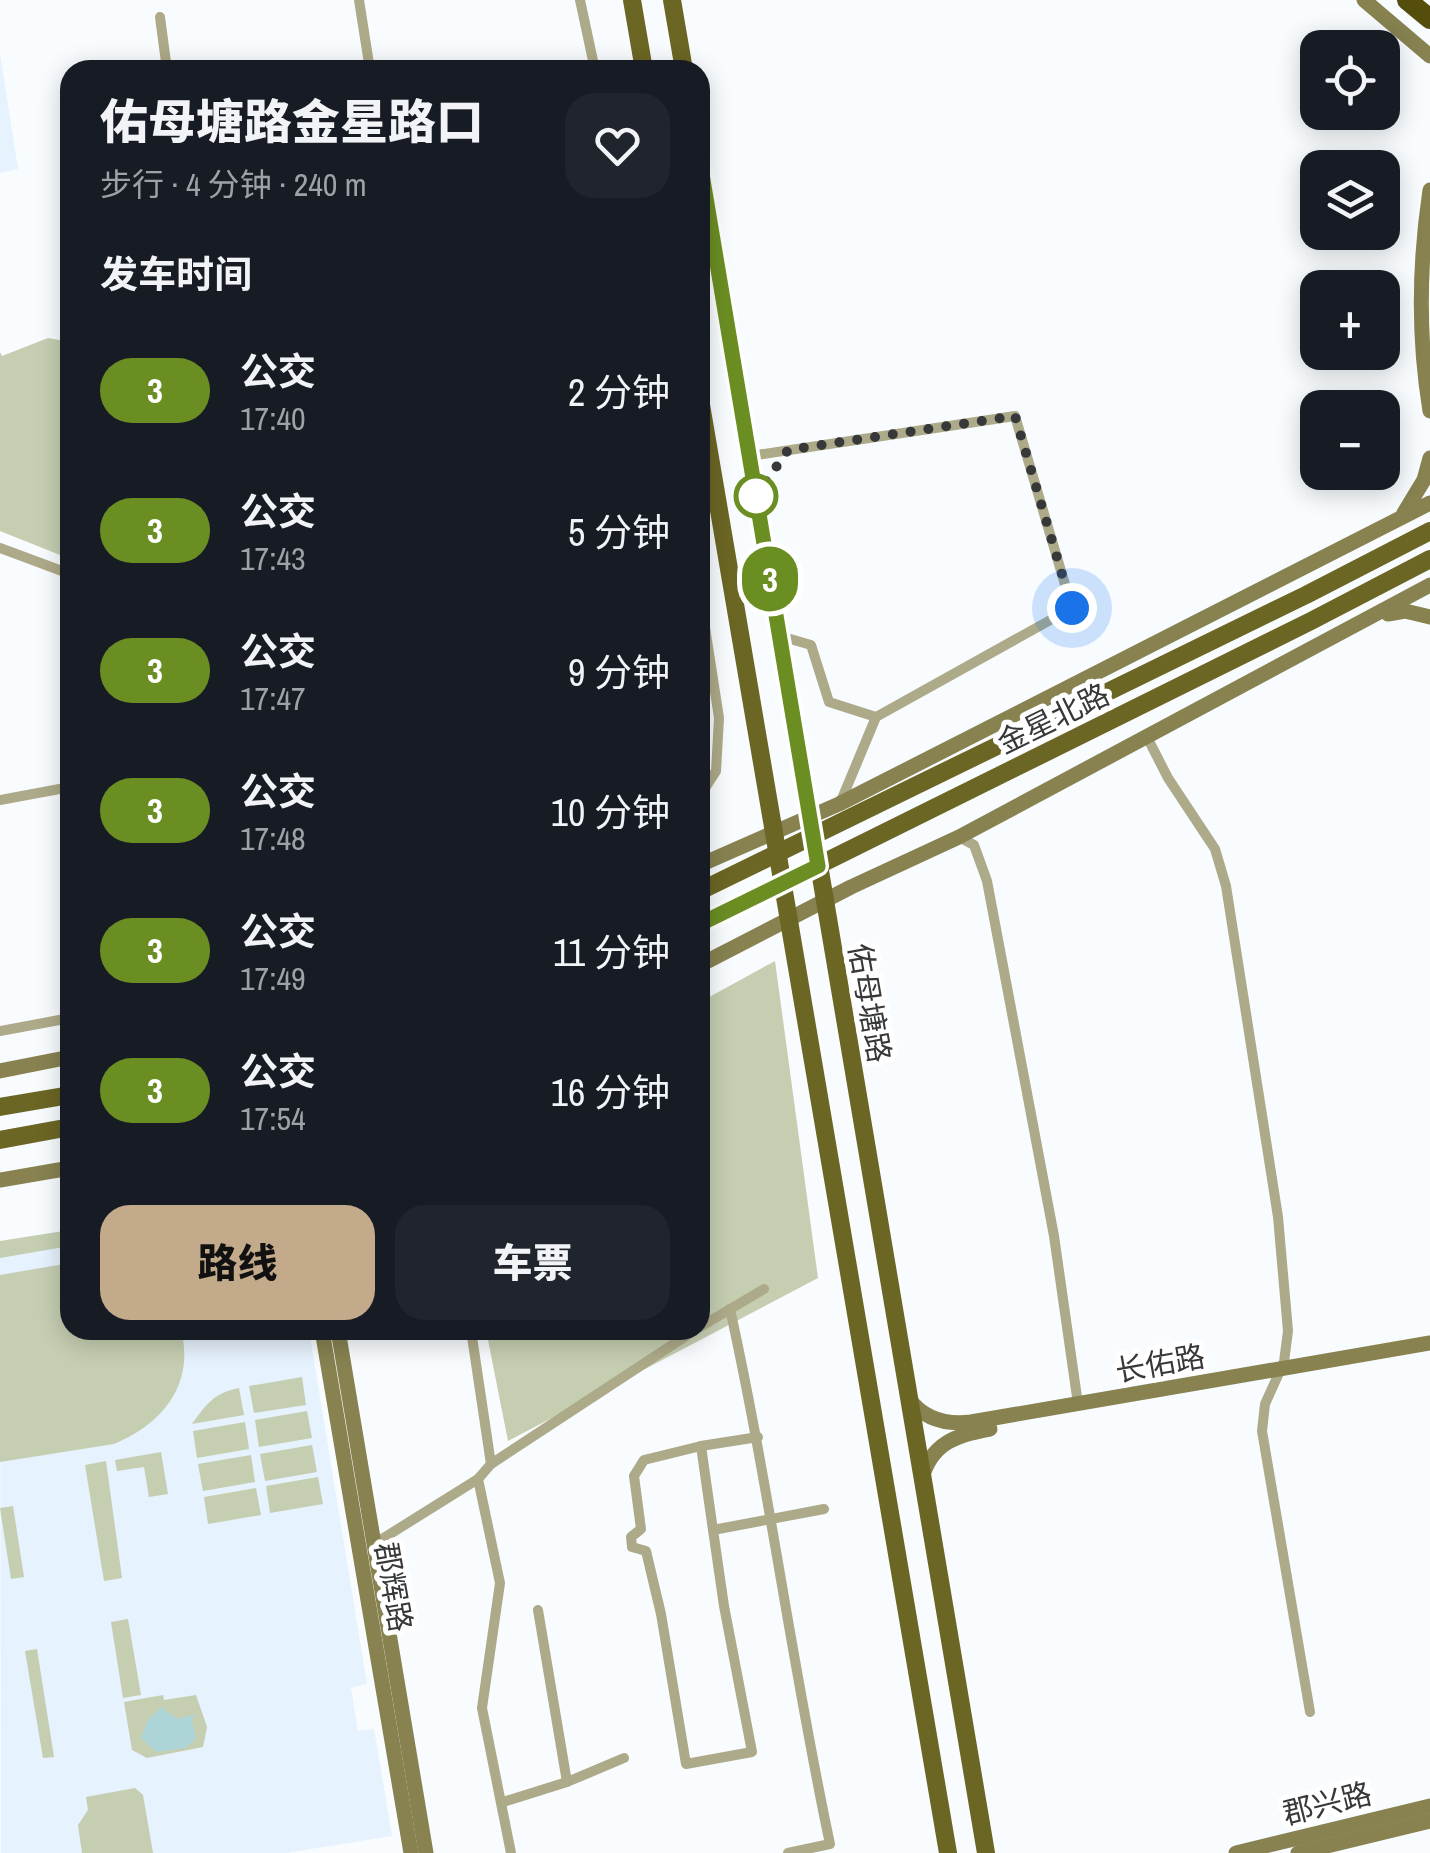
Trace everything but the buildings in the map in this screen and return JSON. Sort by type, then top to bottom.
[{"type":"highway","points":[[1407,0],[1430,18]]},
{"type":"main road","points":[[632,0],[642,60]]},
{"type":"main road","points":[[672,0],[682,60]]},
{"type":"main road","name":"佑母塘路","points":[[710,220],[986,1853]]},
{"type":"main road","points":[[710,482],[948,1853]]},
{"type":"main road","name":"金星北路","points":[[710,886],[776,854],[812,826],[1430,531]]},
{"type":"main road","name":"金星北路","points":[[710,919],[1430,559]]},
{"type":"main road","points":[[0,1108],[60,1097]]},
{"type":"main road","points":[[0,1140],[60,1129]]},
{"type":"street","points":[[359,0],[368,60]]},
{"type":"street","points":[[580,0],[593,60]]},
{"type":"street","points":[[1364,0],[1426,55]]},
{"type":"street","points":[[160,17],[166,60]]},
{"type":"street","points":[[1430,190],[1422,273],[1422,340],[1430,411]]},
{"type":"street","points":[[750,456],[1015,416],[1072,608],[876,717],[840,804]]},
{"type":"street","points":[[1403,514],[1424,480],[1430,458]]},
{"type":"street","points":[[710,862],[773,834],[812,826],[840,804],[1430,503]]},
{"type":"street","points":[[0,548],[60,570]]},
{"type":"street","points":[[710,960],[959,837],[1430,586]]},
{"type":"street","points":[[1370,618],[1405,611],[1430,617]]},
{"type":"street","points":[[780,636],[811,645],[829,702],[876,717]]},
{"type":"street","points":[[710,660],[719,718],[716,771],[710,780]]},
{"type":"street","points":[[1146,735],[1168,778],[1215,848],[1226,886],[1278,1216],[1288,1331],[1262,1430],[1310,1712]]},
{"type":"street","points":[[0,800],[60,789]]},
{"type":"street","points":[[959,837],[974,845],[987,882],[1054,1236],[1078,1404]]},
{"type":"street","points":[[0,1030],[60,1020]]},
{"type":"street","points":[[0,1070],[60,1059]]},
{"type":"street","points":[[0,1180],[60,1170]]},
{"type":"street","points":[[710,1321],[764,1289]]},
{"type":"street","points":[[730,1309],[758,1436],[808,1741],[830,1844],[788,1853]]},
{"type":"street","name":"郡辉路","points":[[324,1340],[410,1853]]},
{"type":"street","name":"郡辉路","points":[[340,1340],[426,1853]]},
{"type":"street","points":[[472,1340],[491,1464]]},
{"type":"street","points":[[374,1544],[478,1479],[491,1464],[680,1340]]},
{"type":"street","name":"长佑路","points":[[922,1478],[936,1450],[965,1434],[1430,1343]]},
{"type":"street","name":"长佑路","points":[[908,1396],[916,1408],[931,1418],[961,1423],[1430,1353]]},
{"type":"street","points":[[701,1446],[724,1606],[752,1752],[686,1764],[661,1614],[646,1551],[632,1547],[631,1538],[641,1529],[634,1476],[644,1460],[701,1446],[758,1436]]},
{"type":"street","points":[[478,1479],[500,1583],[482,1708],[511,1853]]},
{"type":"street","points":[[713,1530],[824,1509]]},
{"type":"street","points":[[538,1610],[567,1782]]},
{"type":"street","points":[[503,1802],[567,1782],[624,1758]]},
{"type":"street","name":"郡兴路","points":[[1236,1853],[1430,1806]]},
{"type":"street","name":"郡兴路","points":[[1298,1853],[1430,1821]]},
{"type":"shaded area","points":[[0,53],[18,169],[0,173]]},
{"type":"shaded area","points":[[60,1232],[60,1340],[311,1340],[367,1684],[351,1688],[358,1731],[374,1729],[392,1836],[286,1853],[1,1853],[0,1242]]},
{"type":"green space","points":[[48,338],[60,340],[60,555],[0,531],[0,352],[2,356]]},
{"type":"green space","points":[[775,961],[818,1278],[710,1335],[710,997]]},
{"type":"green space","points":[[60,1232],[60,1248],[0,1258],[0,1241]]},
{"type":"green space","points":[[60,1265],[60,1340],[182,1340],[183,1368],[171,1400],[147,1425],[114,1444],[0,1462],[0,1275]]},
{"type":"green space","points":[[488,1340],[700,1340],[508,1441]]},
{"type":"green space","points":[[302,1377],[306,1405],[254,1413],[249,1386]]},
{"type":"green space","points":[[239,1388],[244,1415],[192,1424],[211,1400]]},
{"type":"green space","points":[[307,1411],[312,1438],[259,1447],[255,1420]]},
{"type":"green space","points":[[245,1422],[249,1449],[197,1458],[193,1431]]},
{"type":"green space","points":[[312,1445],[317,1472],[265,1481],[260,1454]]},
{"type":"green space","points":[[161,1452],[168,1494],[149,1497],[144,1467],[117,1471],[115,1460]]},
{"type":"green space","points":[[251,1455],[255,1482],[203,1491],[198,1464]]},
{"type":"green space","points":[[106,1461],[122,1578],[104,1581],[85,1465]]},
{"type":"green space","points":[[318,1477],[323,1504],[270,1513],[266,1486]]},
{"type":"green space","points":[[256,1488],[261,1515],[208,1524],[204,1497]]},
{"type":"green space","points":[[13,1506],[24,1577],[11,1579],[0,1508]]},
{"type":"green space","points":[[128,1619],[141,1695],[123,1698],[111,1622]]},
{"type":"green space","points":[[37,1649],[54,1757],[43,1758],[25,1651]]},
{"type":"green space","points":[[163,1695],[164,1700],[196,1695],[207,1727],[203,1747],[147,1758],[132,1750],[124,1702]]},
{"type":"green space","points":[[135,1788],[143,1795],[153,1853],[82,1853],[78,1825],[88,1810],[86,1797]]},
{"type":"water","points":[[161,1707],[177,1719],[195,1714],[192,1720],[196,1739],[185,1748],[156,1752],[141,1738],[148,1720]]},
{"type":"bus line","name":"3","points":[[710,222],[818,866],[710,919]]},
{"type":"route","points":[[756,496],[788,450],[1015,416],[1072,608]]}]
